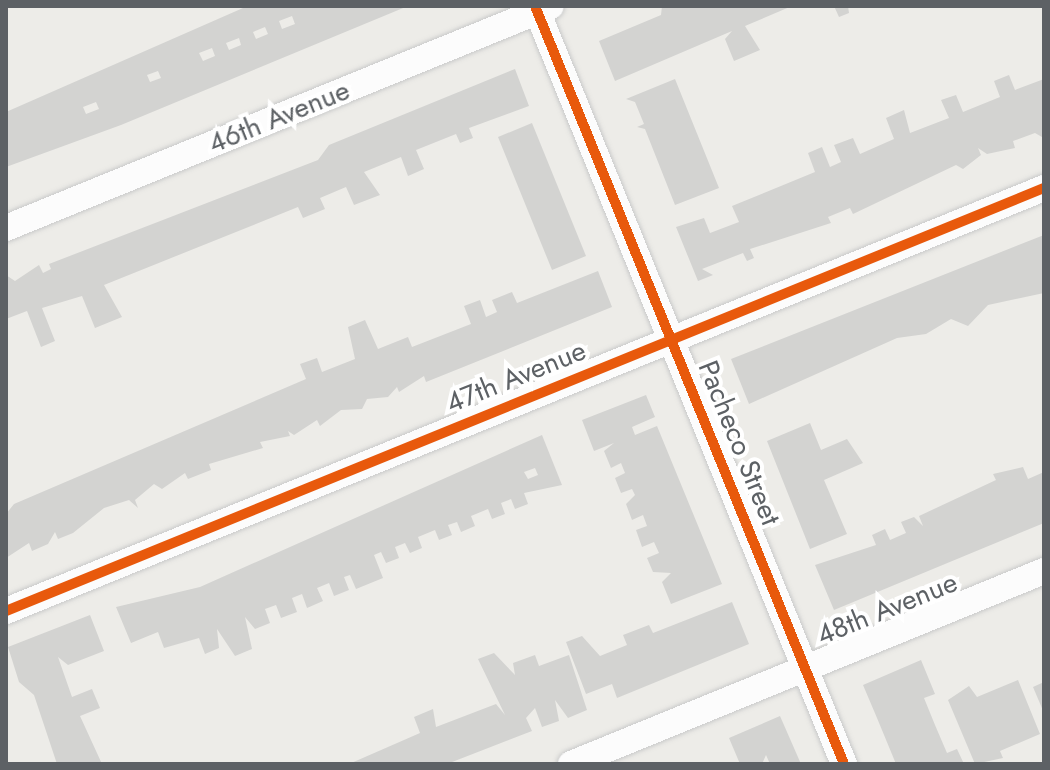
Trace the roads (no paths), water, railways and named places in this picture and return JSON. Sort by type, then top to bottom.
[{"type":"street","name":"46th Avenue","points":[[6,228],[541,8]]},
{"type":"street","name":"Pacheco Street","points":[[541,8],[844,764]]},
{"type":"street","name":"47th Avenue","points":[[6,611],[1044,188]]},
{"type":"street","name":"48th Avenue","points":[[571,764],[1044,571]]}]
